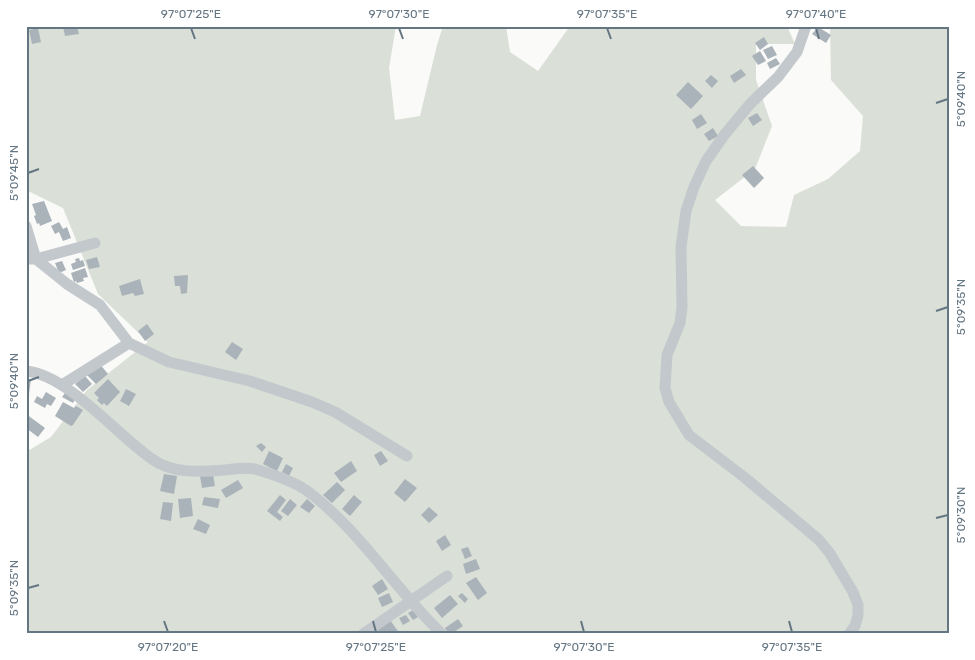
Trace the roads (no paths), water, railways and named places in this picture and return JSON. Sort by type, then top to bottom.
[{"type":"street","points":[[806,26],[797,52],[778,77],[750,104],[725,134],[706,162],[694,187],[686,211],[681,247],[680,323],[667,355],[665,388],[669,402],[689,434],[744,476],[819,540],[829,552],[853,592],[858,605],[855,626],[849,634]]},
{"type":"street","points":[[26,226],[31,259],[100,305],[129,343],[169,362],[250,381],[312,402],[335,412],[407,456]]},
{"type":"street","points":[[31,259],[95,243]]},
{"type":"street","points":[[62,385],[129,343]]},
{"type":"street","points":[[26,371],[34,372],[62,385],[153,460],[186,471],[254,469],[285,480],[309,492],[361,543],[411,602],[442,634]]},
{"type":"street","points":[[364,634],[447,576]]}]
